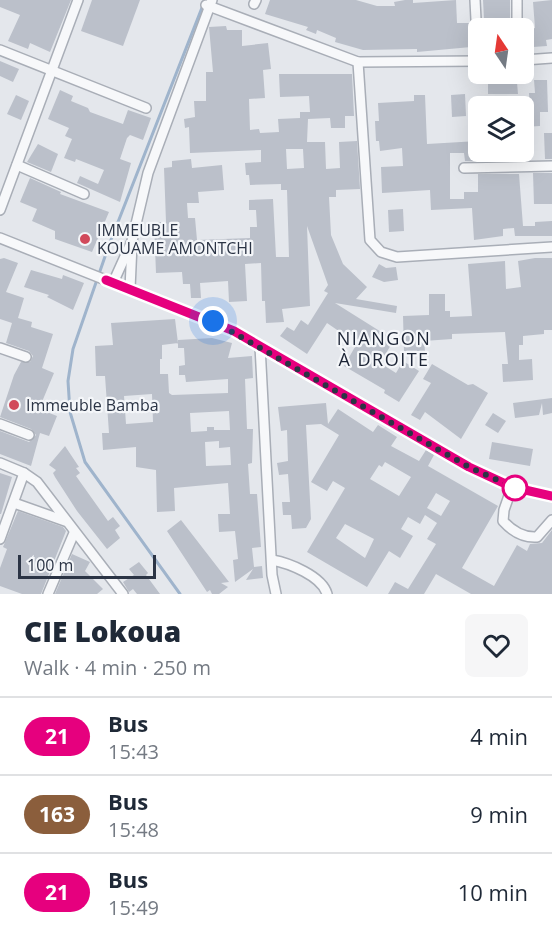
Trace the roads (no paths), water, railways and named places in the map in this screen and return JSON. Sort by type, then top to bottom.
[{"type":"street","points":[[0,210],[78,0]]},
{"type":"street","points":[[475,0],[476,18]]},
{"type":"street","points":[[517,0],[517,18]]},
{"type":"street","points":[[130,289],[132,242],[148,173],[209,3],[358,62],[468,60]]},
{"type":"street","points":[[0,51],[146,108]]},
{"type":"street","points":[[534,59],[552,58]]},
{"type":"street","points":[[358,62],[370,240],[381,252],[397,257],[552,247]]},
{"type":"street","points":[[17,165],[84,194]]},
{"type":"street","points":[[464,168],[552,166]]},
{"type":"street","points":[[0,238],[213,321],[469,467],[512,487],[552,496]]},
{"type":"street","points":[[110,281],[132,242]]},
{"type":"street","points":[[260,346],[273,585],[276,594]]},
{"type":"street","points":[[0,348],[26,357]]},
{"type":"street","points":[[0,424],[29,435]]},
{"type":"street","points":[[0,463],[24,473],[41,488],[123,594]]},
{"type":"street","points":[[0,539],[24,473]]},
{"type":"street","points":[[512,487],[503,521],[510,529],[528,538],[537,537],[552,520]]},
{"type":"street","points":[[14,503],[66,521]]},
{"type":"street","points":[[48,594],[74,533]]},
{"type":"street","points":[[272,560],[291,566],[322,584],[327,594]]},
{"type":"waterway","points":[[180,594],[85,462],[70,412],[68,381],[73,349],[109,245],[205,0]]},
{"type":"place","name":"IMMEUBLE KOUAME AMONTCHI","points":[[85,239]]},
{"type":"place","name":"Immeuble Bamba","points":[[14,405]]},
{"type":"district","name":"NIANGON À DROITE","points":[[384,348]]}]
